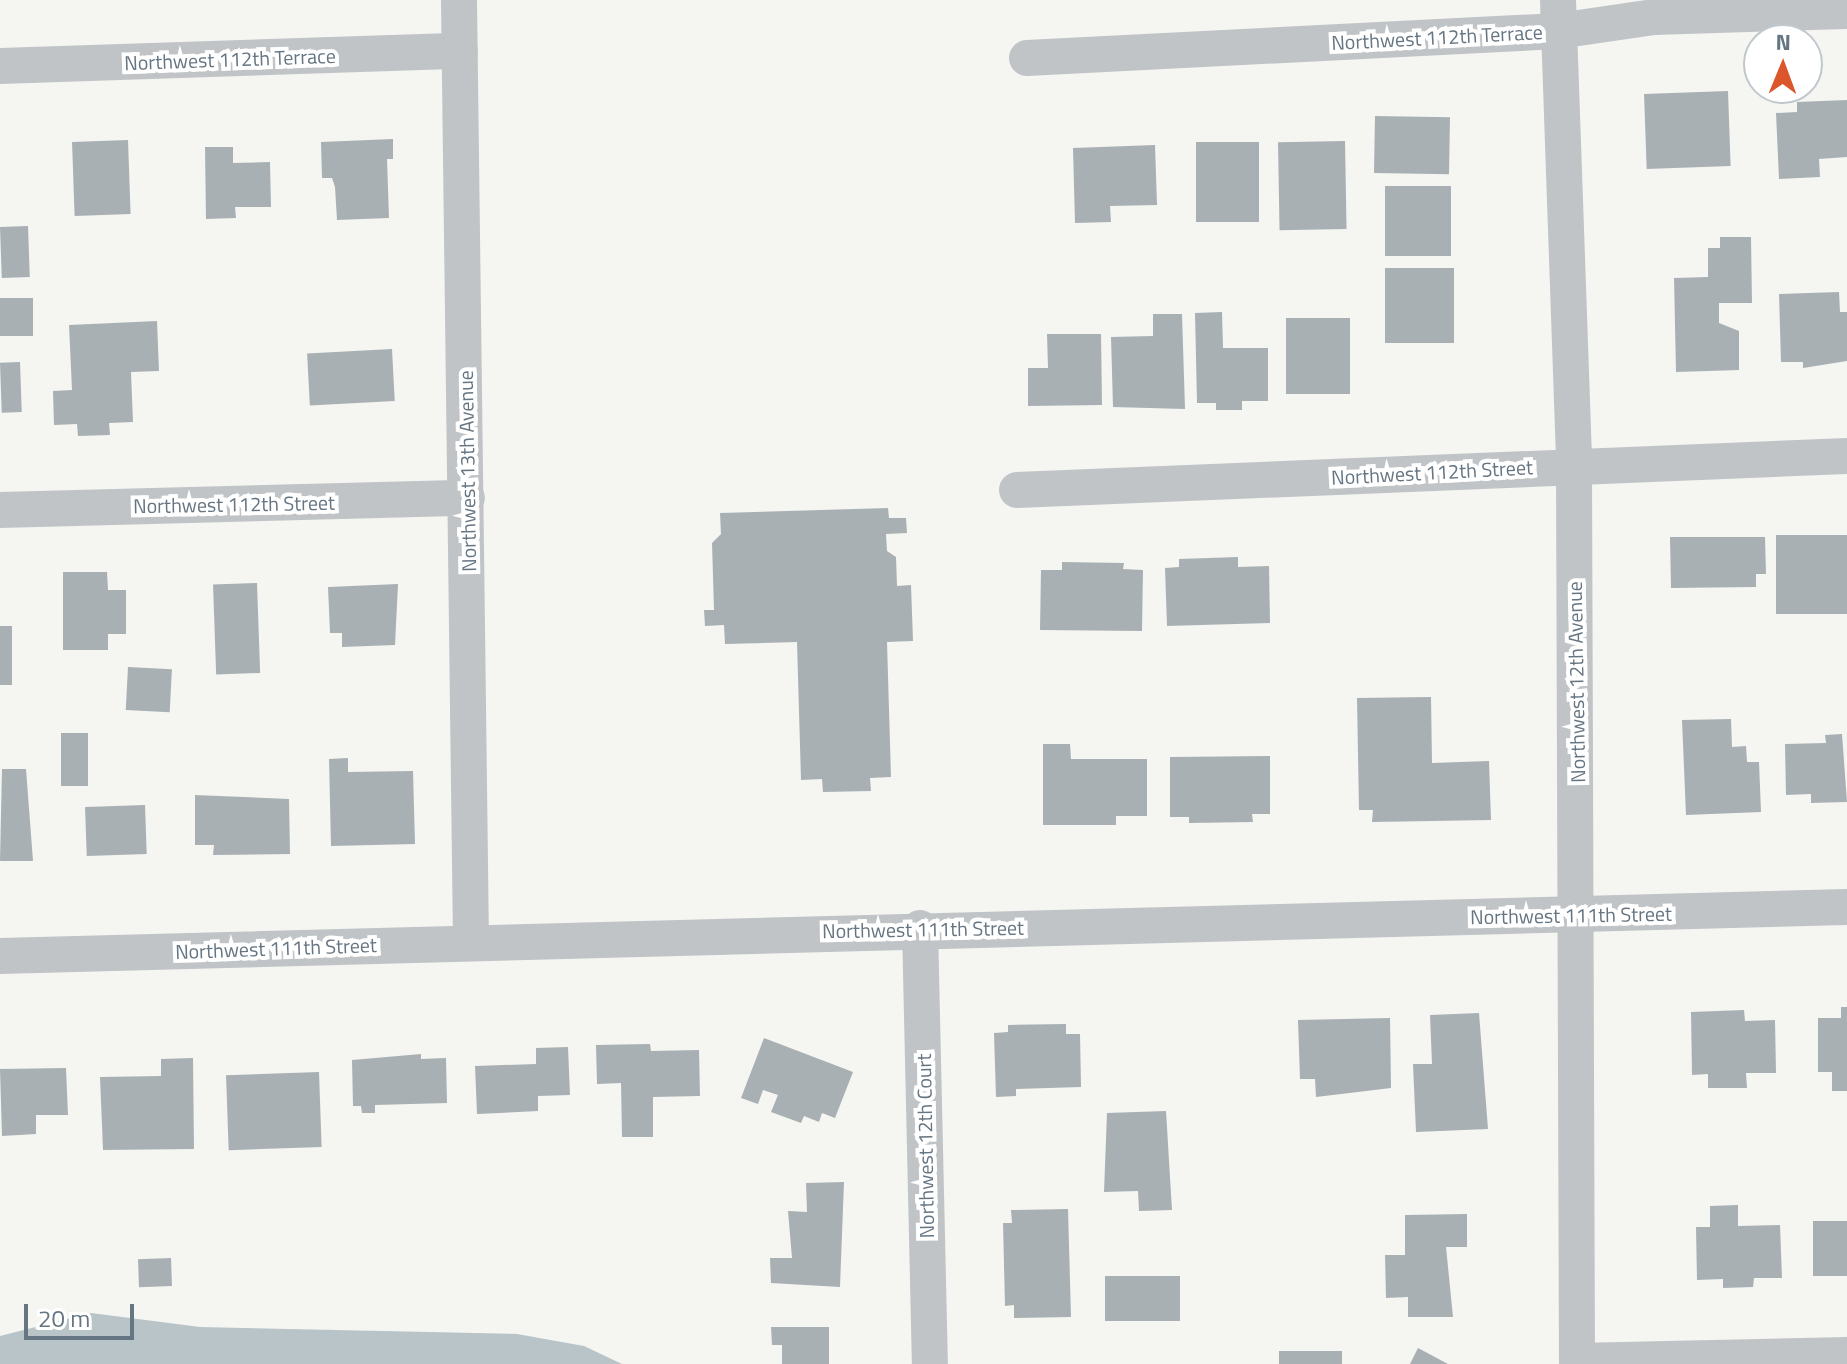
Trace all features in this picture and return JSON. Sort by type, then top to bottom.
[{"type":"street","name":"Northwest 13th Avenue","points":[[459,0],[471,942]]},
{"type":"street","name":"Northwest 112th Terrace","points":[[1027,58],[1558,16],[1654,17],[1847,11]]},
{"type":"street","name":"Northwest 12th Avenue","points":[[1558,16],[1574,466],[1579,915],[1577,1362]]},
{"type":"street","name":"Northwest 112th Terrace","points":[[0,66],[460,51]]},
{"type":"street","name":"Northwest 112th Street","points":[[1017,490],[1847,456]]},
{"type":"street","name":"Northwest 112th Street","points":[[0,510],[467,498]]},
{"type":"street","name":"Northwest 111th Street","points":[[0,956],[920,928],[1847,907]]},
{"type":"street","name":"Northwest 12th Court","points":[[920,928],[930,1364]]},
{"type":"street","points":[[1577,1362],[1847,1355]]},
{"type":"shaded area","points":[[91,1313],[200,1327],[517,1334],[584,1346],[622,1364],[0,1364],[0,1336]]},
{"type":"building","points":[[1728,91],[1731,166],[1647,169],[1644,94]]},
{"type":"building","points":[[1847,100],[1847,157],[1819,159],[1820,177],[1779,179],[1776,113],[1797,112],[1797,104],[1823,104],[1823,101]]},
{"type":"building","points":[[1375,116],[1450,117],[1449,174],[1374,173]]},
{"type":"building","points":[[393,139],[393,159],[387,159],[389,218],[337,220],[332,178],[322,178],[321,142]]},
{"type":"building","points":[[128,140],[131,214],[75,216],[72,142]]},
{"type":"building","points":[[1345,141],[1347,229],[1280,230],[1278,142]]},
{"type":"building","points":[[1196,142],[1259,142],[1259,222],[1196,222]]},
{"type":"building","points":[[1155,145],[1157,205],[1110,206],[1111,222],[1075,223],[1073,148]]},
{"type":"building","points":[[205,147],[233,147],[233,163],[270,162],[271,207],[235,207],[236,218],[206,219]]},
{"type":"building","points":[[1385,186],[1451,186],[1451,256],[1385,256]]},
{"type":"building","points":[[28,226],[30,277],[2,278],[0,227]]},
{"type":"building","points":[[1720,237],[1751,237],[1752,303],[1719,303],[1719,323],[1739,331],[1739,370],[1676,372],[1674,278],[1708,277],[1708,248],[1720,248]]},
{"type":"building","points":[[1385,268],[1454,268],[1454,343],[1385,343]]},
{"type":"building","points":[[1839,292],[1840,312],[1847,312],[1847,361],[1803,368],[1803,362],[1781,362],[1779,294]]},
{"type":"building","points":[[0,298],[33,298],[33,336],[0,336]]},
{"type":"building","points":[[1222,312],[1223,348],[1268,348],[1268,401],[1242,401],[1242,410],[1216,410],[1216,403],[1197,403],[1195,313]]},
{"type":"building","points":[[1153,314],[1182,314],[1185,409],[1113,407],[1111,337],[1153,336]]},
{"type":"building","points":[[1286,318],[1350,318],[1350,394],[1286,394]]},
{"type":"building","points":[[157,321],[159,371],[131,372],[133,422],[109,423],[110,435],[78,436],[77,424],[54,425],[53,391],[72,390],[69,325]]},
{"type":"building","points":[[1047,334],[1101,334],[1102,405],[1028,406],[1028,368],[1048,368]]},
{"type":"building","points":[[392,349],[395,401],[310,405],[307,353]]},
{"type":"building","points":[[20,362],[22,412],[2,413],[0,363]]},
{"type":"building","points":[[888,508],[889,518],[906,518],[907,533],[886,534],[887,551],[896,557],[897,586],[911,585],[913,641],[887,642],[891,777],[870,778],[871,791],[823,792],[822,779],[801,780],[797,642],[725,644],[724,625],[705,626],[704,610],[714,610],[712,543],[721,534],[720,513]]},
{"type":"building","points":[[1776,535],[1847,535],[1847,614],[1776,614]]},
{"type":"building","points":[[1670,537],[1765,537],[1766,574],[1756,574],[1756,587],[1671,588]]},
{"type":"building","points":[[1238,557],[1238,567],[1269,566],[1270,623],[1167,626],[1165,568],[1179,567],[1179,559]]},
{"type":"building","points":[[1062,562],[1124,563],[1123,569],[1143,570],[1142,631],[1040,630],[1041,570],[1062,570]]},
{"type":"building","points":[[63,572],[107,572],[108,590],[126,590],[126,634],[108,634],[108,650],[63,650]]},
{"type":"building","points":[[257,583],[260,673],[216,674],[213,585]]},
{"type":"building","points":[[398,584],[395,645],[342,647],[342,633],[330,633],[328,587]]},
{"type":"building","points":[[0,626],[12,626],[12,685],[0,685]]},
{"type":"building","points":[[128,667],[172,669],[170,712],[126,710]]},
{"type":"building","points":[[1431,697],[1432,763],[1489,761],[1491,820],[1372,822],[1373,810],[1359,810],[1357,698]]},
{"type":"building","points":[[1731,719],[1732,747],[1746,746],[1747,762],[1759,762],[1761,812],[1686,815],[1682,720]]},
{"type":"building","points":[[61,733],[88,733],[88,786],[61,786]]},
{"type":"building","points":[[1842,734],[1847,802],[1811,803],[1811,794],[1786,795],[1785,744],[1826,743],[1825,735]]},
{"type":"building","points":[[1043,744],[1070,744],[1071,759],[1147,759],[1147,816],[1116,816],[1116,825],[1043,825]]},
{"type":"building","points":[[1270,756],[1270,814],[1252,814],[1253,822],[1189,823],[1189,817],[1170,817],[1170,757]]},
{"type":"building","points":[[348,758],[348,772],[413,771],[415,844],[331,846],[329,759]]},
{"type":"building","points":[[2,769],[26,769],[33,861],[0,861]]},
{"type":"building","points":[[195,795],[289,799],[290,854],[213,855],[214,845],[195,845]]},
{"type":"building","points":[[145,805],[147,854],[87,856],[85,807]]},
{"type":"building","points":[[1841,1007],[1847,1007],[1847,1091],[1832,1091],[1832,1072],[1818,1072],[1818,1018],[1841,1018]]},
{"type":"building","points":[[1744,1010],[1745,1021],[1775,1020],[1776,1073],[1746,1073],[1747,1088],[1708,1088],[1708,1074],[1692,1075],[1691,1012]]},
{"type":"building","points":[[1479,1013],[1488,1129],[1416,1132],[1413,1064],[1432,1064],[1430,1015]]},
{"type":"building","points":[[1390,1018],[1391,1088],[1316,1097],[1315,1079],[1300,1079],[1298,1020]]},
{"type":"building","points":[[1066,1024],[1066,1034],[1080,1034],[1081,1087],[1016,1089],[1016,1096],[996,1097],[994,1033],[1008,1032],[1008,1025]]},
{"type":"building","points":[[764,1038],[853,1072],[835,1118],[822,1113],[819,1122],[804,1116],[801,1123],[771,1112],[778,1095],[763,1090],[758,1104],[741,1098]]},
{"type":"building","points":[[650,1044],[651,1051],[699,1050],[700,1096],[653,1097],[653,1137],[622,1137],[621,1083],[597,1084],[596,1045]]},
{"type":"building","points":[[568,1047],[570,1095],[538,1096],[538,1111],[477,1114],[475,1066],[536,1064],[536,1048]]},
{"type":"building","points":[[421,1054],[421,1059],[446,1058],[447,1103],[375,1105],[375,1113],[362,1113],[361,1106],[353,1106],[352,1060]]},
{"type":"building","points":[[193,1058],[194,1149],[103,1150],[100,1077],[161,1076],[161,1059]]},
{"type":"building","points":[[66,1068],[68,1115],[36,1115],[36,1134],[2,1136],[0,1069]]},
{"type":"building","points":[[319,1072],[322,1147],[229,1150],[226,1075]]},
{"type":"building","points":[[1166,1111],[1172,1210],[1139,1211],[1138,1191],[1104,1192],[1107,1113]]},
{"type":"building","points":[[844,1182],[840,1287],[771,1283],[770,1258],[792,1258],[788,1211],[807,1212],[806,1183]]},
{"type":"building","points":[[1738,1205],[1738,1226],[1780,1225],[1782,1278],[1754,1278],[1753,1287],[1723,1288],[1723,1279],[1697,1280],[1696,1227],[1710,1227],[1710,1206]]},
{"type":"building","points":[[1068,1209],[1071,1317],[1014,1318],[1014,1305],[1005,1306],[1003,1223],[1012,1223],[1011,1210]]},
{"type":"building","points":[[1467,1214],[1467,1247],[1446,1247],[1453,1317],[1408,1317],[1408,1297],[1386,1298],[1385,1255],[1405,1255],[1405,1215]]},
{"type":"building","points":[[1813,1221],[1847,1221],[1847,1276],[1813,1276]]},
{"type":"building","points":[[171,1258],[172,1286],[139,1287],[138,1259]]},
{"type":"building","points":[[1105,1276],[1180,1276],[1180,1321],[1105,1321]]},
{"type":"building","points":[[771,1327],[829,1327],[829,1364],[782,1364],[782,1345],[772,1345]]},
{"type":"building","points":[[1418,1348],[1448,1364],[1410,1364]]},
{"type":"building","points":[[1279,1351],[1342,1351],[1342,1364],[1279,1364]]}]
